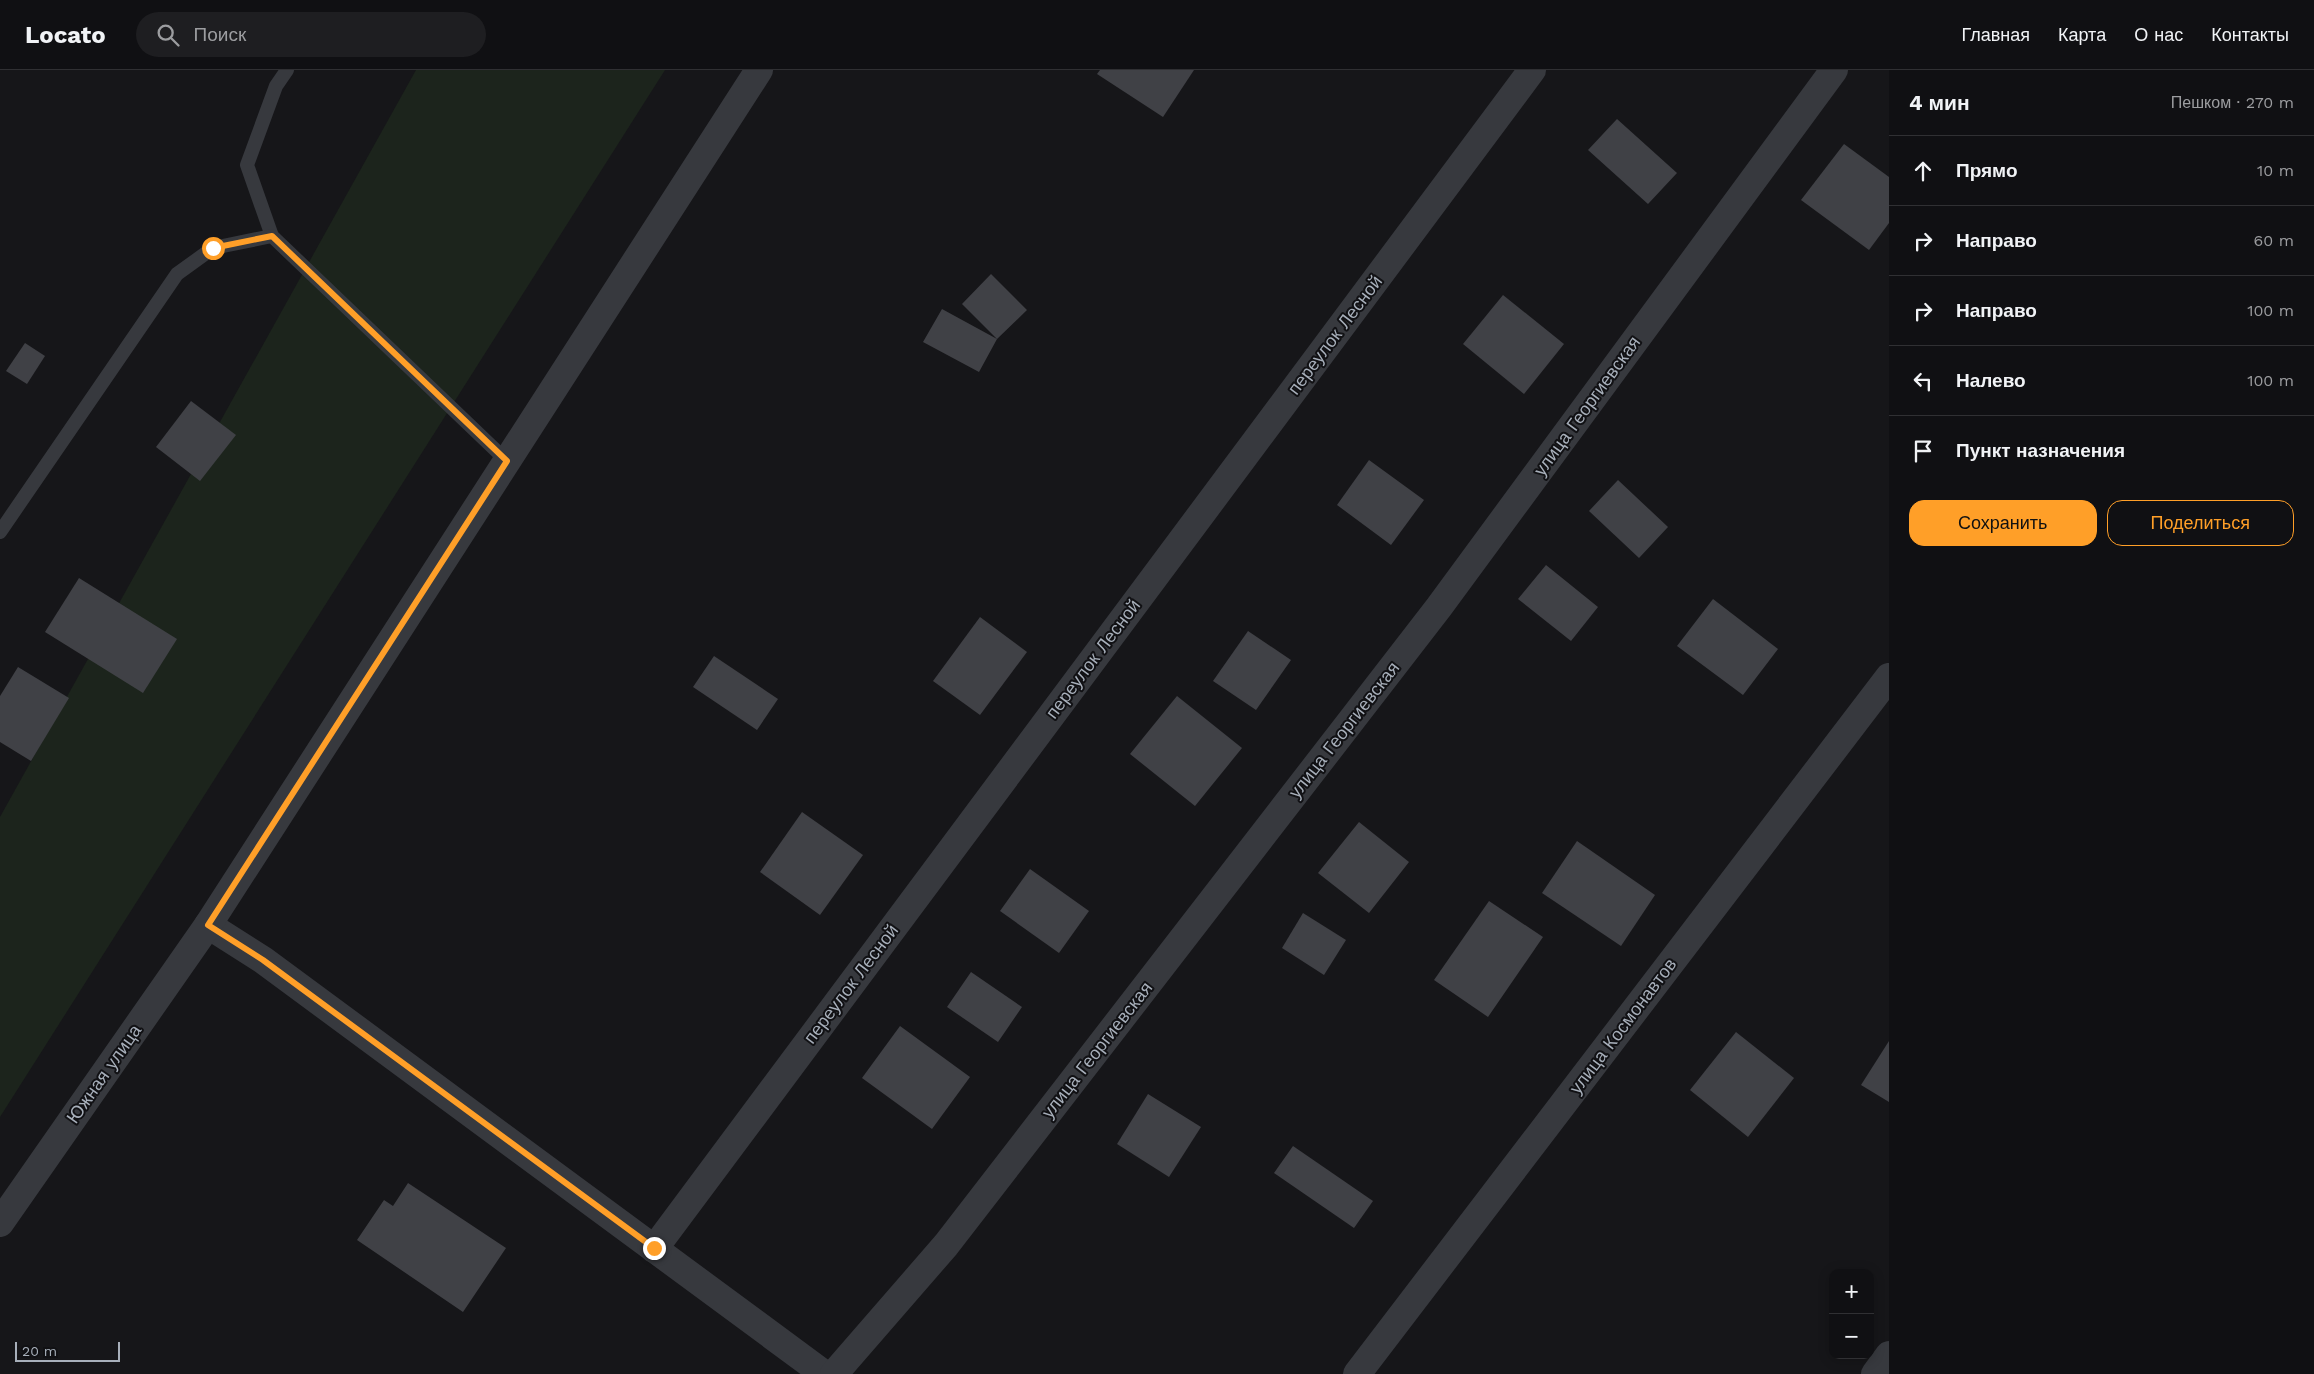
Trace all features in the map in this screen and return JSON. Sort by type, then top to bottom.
[{"type":"street","name":"Южная улица","points":[[0,1223],[208,925],[759,70]]},
{"type":"street","name":"переулок Лесной","points":[[654,1248],[1532,70]]},
{"type":"street","name":"улица Георгиевская","points":[[834,1374],[946,1245],[1433,615],[1834,70]]},
{"type":"street","name":"улица Космонавтов","points":[[1356,1374],[1889,677]]},
{"type":"street","points":[[208,925],[263,960],[824,1374]]},
{"type":"street","points":[[1875,1374],[1889,1355]]},
{"type":"lane","points":[[287,70],[276,86],[247,165],[272,236],[507,461]]},
{"type":"lane","points":[[0,532],[177,274],[213,248],[272,236]]},
{"type":"shaded area","points":[[416,70],[665,70],[0,1117],[0,817]]},
{"type":"building","points":[[1100,70],[1194,70],[1163,117],[1097,74]]},
{"type":"building","points":[[1617,119],[1677,173],[1648,204],[1588,150]]},
{"type":"building","points":[[1844,144],[1889,177],[1889,223],[1869,250],[1801,200]]},
{"type":"building","points":[[991,274],[1027,310],[997,339],[962,304]]},
{"type":"building","points":[[1503,295],[1564,344],[1524,394],[1463,344]]},
{"type":"building","points":[[942,309],[997,339],[979,372],[923,342]]},
{"type":"building","points":[[25,343],[45,356],[27,384],[6,371]]},
{"type":"building","points":[[191,401],[236,435],[200,481],[156,447]]},
{"type":"building","points":[[1369,460],[1424,500],[1391,545],[1337,505]]},
{"type":"building","points":[[1618,480],[1668,527],[1639,558],[1589,511]]},
{"type":"building","points":[[1546,565],[1598,607],[1571,641],[1518,599]]},
{"type":"building","points":[[79,578],[177,639],[143,693],[45,632]]},
{"type":"building","points":[[1713,599],[1778,649],[1743,695],[1677,646]]},
{"type":"building","points":[[980,617],[1027,652],[980,715],[933,681]]},
{"type":"building","points":[[1248,631],[1291,660],[1256,710],[1213,681]]},
{"type":"building","points":[[714,656],[778,699],[757,730],[693,687]]},
{"type":"building","points":[[18,667],[69,698],[31,761],[0,742],[0,696]]},
{"type":"building","points":[[1177,696],[1242,748],[1195,806],[1130,754]]},
{"type":"building","points":[[802,812],[863,855],[820,915],[760,872]]},
{"type":"building","points":[[1359,822],[1409,862],[1369,913],[1318,873]]},
{"type":"building","points":[[1577,841],[1655,895],[1621,946],[1542,893]]},
{"type":"building","points":[[1030,869],[1089,911],[1059,953],[1000,911]]},
{"type":"building","points":[[1489,901],[1543,937],[1488,1017],[1434,980]]},
{"type":"building","points":[[1303,913],[1346,940],[1324,975],[1282,948]]},
{"type":"building","points":[[971,972],[1022,1007],[998,1042],[947,1007]]},
{"type":"building","points":[[900,1026],[970,1077],[932,1129],[862,1078]]},
{"type":"building","points":[[1736,1032],[1794,1078],[1748,1137],[1690,1090]]},
{"type":"building","points":[[1889,1041],[1889,1102],[1861,1085]]},
{"type":"building","points":[[1148,1094],[1201,1127],[1169,1177],[1117,1144]]},
{"type":"building","points":[[1293,1146],[1373,1201],[1354,1228],[1274,1173]]},
{"type":"building","points":[[408,1183],[506,1248],[463,1312],[357,1240],[384,1200],[393,1206]]},
{"type":"route","points":[[213,248],[272,236],[507,461],[208,925],[263,960],[654,1248]]}]
